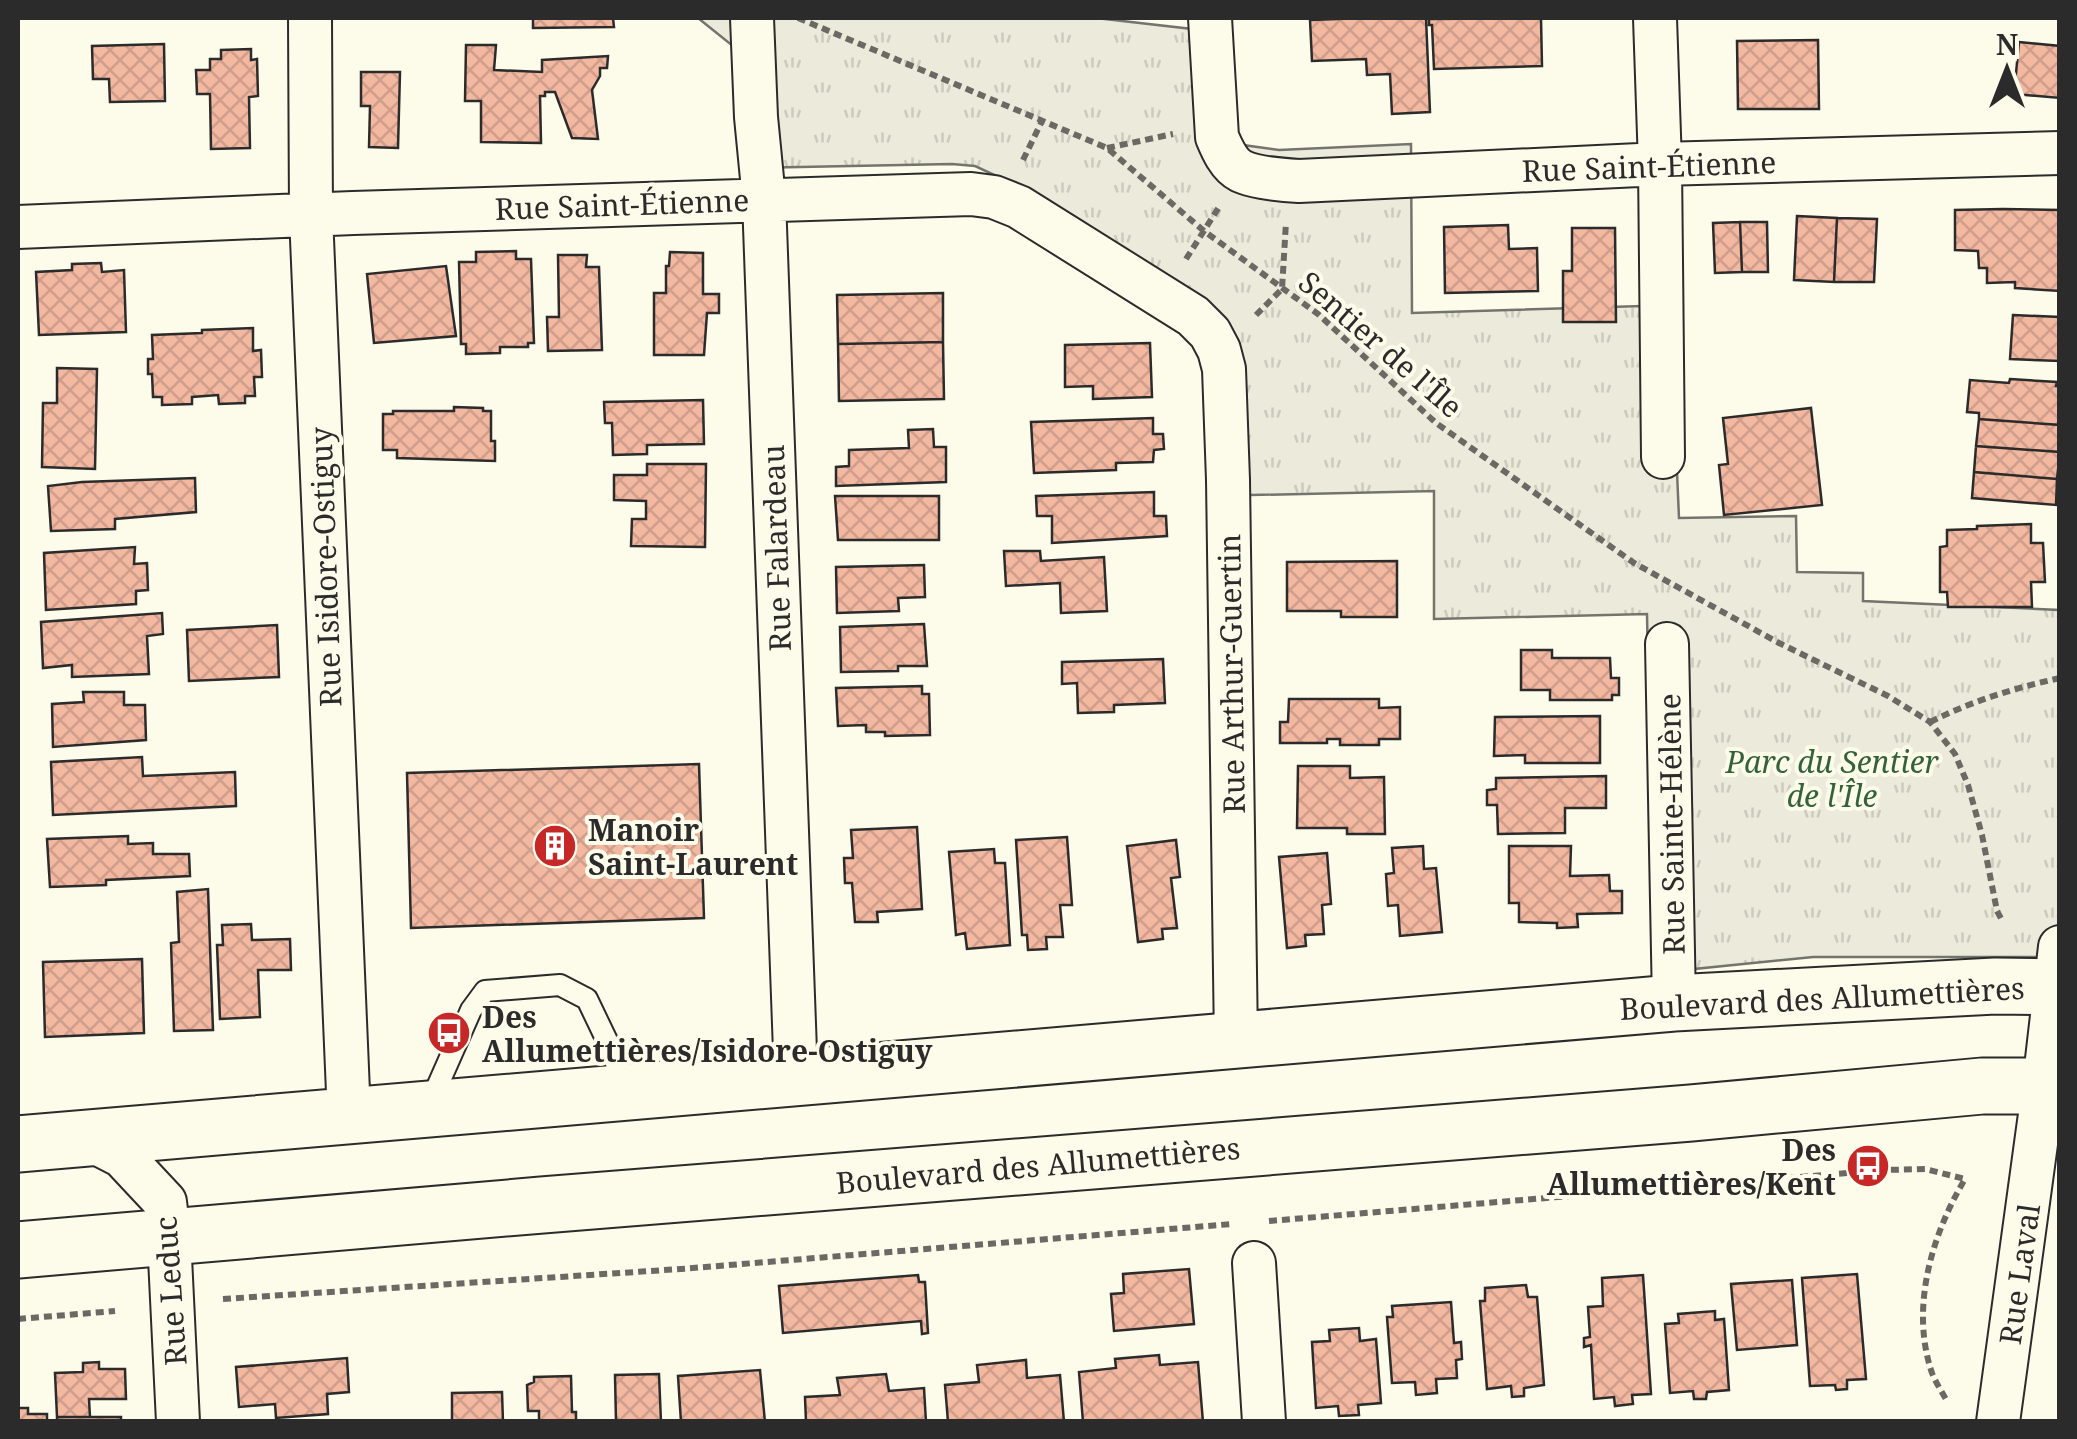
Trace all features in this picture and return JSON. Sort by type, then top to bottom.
[{"type":"main road","name":"Boulevard des Allumettières","points":[[18,1144],[1674,1004],[1995,986],[2058,973]]},
{"type":"main road","name":"Boulevard des Allumettières","points":[[18,1250],[1982,1086],[2052,1086]]},
{"type":"street","name":"Rue Isidore-Ostiguy","points":[[310,18],[311,214],[349,1116]]},
{"type":"street","name":"Rue Falardeau","points":[[752,18],[764,199],[796,1079]]},
{"type":"street","points":[[1210,18],[1217,138],[1239,170]]},
{"type":"street","points":[[1655,18],[1663,457]]},
{"type":"street","name":"Rue Saint-Étienne","points":[[1239,170],[1299,182],[1660,164],[2060,154]]},
{"type":"street","name":"Rue Saint-Étienne","points":[[18,228],[311,214],[971,194],[994,197],[1019,207],[1178,307]]},
{"type":"street","name":"Rue Arthur-Guertin","points":[[1178,307],[1210,334],[1219,350],[1225,385],[1236,1042]]},
{"type":"street","name":"Rue Sainte-Hélène","points":[[1667,644],[1674,1004]]},
{"type":"street","name":"Rue Laval","points":[[1998,1422],[2052,1086],[2058,973]]},
{"type":"street","name":"Rue Leduc","points":[[87,1138],[122,1156],[165,1202],[178,1422]]},
{"type":"street","points":[[1252,1243],[1264,1422]]},
{"type":"lane","points":[[426,1111],[471,1010],[485,991],[560,985],[587,999],[627,1092]]},
{"type":"path","name":"Sentier de l'Île","points":[[798,18],[1107,148],[1204,231],[1318,314],[1436,423],[1634,564],[1779,643],[1888,696],[1930,722],[1955,754],[1968,785],[2002,922]]},
{"type":"path","points":[[1022,162],[1042,121]]},
{"type":"path","points":[[1107,148],[1179,133]]},
{"type":"path","points":[[1178,307],[1204,231],[1239,170]]},
{"type":"path","points":[[1256,315],[1282,289],[1287,215]]},
{"type":"path","points":[[1930,722],[2014,688],[2060,678]]},
{"type":"path","points":[[1252,1243],[1926,1168],[1965,1179],[1938,1232],[1925,1304],[1926,1344],[1933,1376],[1947,1401]]},
{"type":"path","points":[[223,1299],[681,1269],[1232,1224]]},
{"type":"path","points":[[18,1319],[115,1310]]},
{"type":"green space","name":"Parc du Sentier de l'Île","points":[[698,18],[1096,18],[1192,29],[1236,144],[1279,150],[1411,144],[1412,313],[1642,306],[1675,425],[1679,518],[1796,516],[1797,572],[1863,573],[1863,601],[2059,610],[2059,959],[1813,957],[1654,973],[1647,614],[1434,619],[1434,491],[1209,496],[1204,338],[999,177],[975,166],[745,168],[743,54]]},
{"type":"building","points":[[533,18],[613,18],[614,27],[533,28]]},
{"type":"building","points":[[1426,18],[1430,112],[1392,114],[1390,74],[1367,75],[1366,59],[1312,61],[1310,20]]},
{"type":"building","points":[[1541,18],[1542,66],[1434,69],[1429,19]]},
{"type":"building","points":[[1818,40],[1819,109],[1738,109],[1737,41]]},
{"type":"building","points":[[2019,42],[2060,46],[2060,98],[2014,94]]},
{"type":"building","points":[[164,44],[165,101],[110,102],[109,79],[93,79],[92,46]]},
{"type":"building","points":[[466,45],[496,45],[494,70],[542,72],[542,60],[608,56],[607,68],[600,68],[592,90],[598,139],[572,138],[555,92],[545,92],[545,96],[540,96],[541,143],[481,142],[481,101],[465,101]]},
{"type":"building","points":[[251,49],[251,60],[257,59],[258,96],[249,97],[250,148],[211,149],[210,94],[197,94],[196,70],[210,70],[210,59],[221,59],[221,50]]},
{"type":"building","points":[[361,72],[400,72],[398,148],[369,147],[370,106],[361,106]]},
{"type":"building","points":[[1955,210],[2060,210],[2060,291],[2015,288],[2015,282],[1987,283],[1987,268],[1979,268],[1978,251],[1955,250]]},
{"type":"building","points":[[1797,216],[1837,218],[1834,282],[1794,280]]},
{"type":"building","points":[[1837,218],[1877,219],[1874,282],[1834,282]]},
{"type":"building","points":[[1740,222],[1742,272],[1715,273],[1713,223]]},
{"type":"building","points":[[1740,222],[1767,222],[1768,272],[1742,272]]},
{"type":"building","points":[[1508,225],[1509,249],[1537,248],[1538,291],[1445,293],[1444,227]]},
{"type":"building","points":[[1572,228],[1615,228],[1616,322],[1563,322],[1563,271],[1572,271]]},
{"type":"building","points":[[516,251],[516,259],[531,259],[534,343],[528,343],[528,347],[500,347],[500,353],[466,354],[466,344],[461,344],[459,262],[476,262],[476,252]]},
{"type":"building","points":[[670,252],[703,253],[703,294],[719,294],[719,313],[707,313],[704,355],[654,355],[654,293],[666,293]]},
{"type":"building","points":[[558,255],[587,255],[586,267],[599,267],[602,350],[548,351],[547,317],[559,317]]},
{"type":"building","points":[[101,263],[102,272],[124,270],[126,332],[39,335],[36,272]]},
{"type":"building","points":[[446,266],[456,336],[374,343],[367,274]]},
{"type":"building","points":[[943,293],[943,342],[838,344],[837,295]]},
{"type":"building","points":[[2013,315],[2060,317],[2060,361],[2010,359]]},
{"type":"building","points":[[253,328],[253,351],[261,350],[262,377],[254,377],[255,396],[245,396],[245,403],[219,404],[218,395],[192,397],[192,404],[162,405],[162,397],[153,397],[152,374],[148,374],[148,359],[153,359],[152,335]]},
{"type":"building","points":[[943,342],[944,399],[839,401],[838,344]]},
{"type":"building","points":[[1150,343],[1152,397],[1093,399],[1093,386],[1065,387],[1065,345]]},
{"type":"building","points":[[57,368],[97,369],[95,469],[42,467],[43,403],[57,403]]},
{"type":"building","points":[[2010,379],[2057,382],[2060,425],[1979,419],[1979,413],[1967,412],[1970,380],[2009,383]]},
{"type":"building","points":[[703,400],[704,444],[647,445],[647,454],[613,455],[612,423],[605,423],[604,402]]},
{"type":"building","points":[[454,407],[491,411],[495,461],[397,458],[397,450],[383,450],[383,414],[454,411]]},
{"type":"building","points":[[1811,408],[1822,505],[1724,515],[1719,465],[1728,464],[1723,418]]},
{"type":"building","points":[[1153,418],[1153,434],[1163,434],[1164,449],[1154,450],[1153,462],[1116,463],[1116,470],[1034,473],[1031,422]]},
{"type":"building","points":[[1979,419],[2060,425],[2060,452],[1976,446]]},
{"type":"building","points":[[933,429],[934,447],[946,447],[946,482],[836,486],[836,467],[849,466],[849,450],[909,448],[908,430]]},
{"type":"building","points":[[1976,446],[2060,452],[2057,479],[1974,472]]},
{"type":"building","points":[[647,464],[706,464],[705,547],[631,546],[632,519],[646,519],[646,501],[614,500],[614,475],[647,475]]},
{"type":"building","points":[[1974,472],[2057,479],[2056,505],[1972,498]]},
{"type":"building","points":[[195,478],[196,512],[115,519],[115,529],[51,531],[48,486]]},
{"type":"building","points":[[1154,492],[1154,516],[1166,516],[1167,536],[1052,543],[1052,516],[1037,516],[1036,496]]},
{"type":"building","points":[[835,496],[939,496],[939,540],[838,540]]},
{"type":"building","points":[[2031,524],[2031,543],[2043,543],[2045,582],[2031,582],[2032,607],[1948,607],[1947,592],[1940,592],[1940,547],[1947,546],[1947,530]]},
{"type":"building","points":[[135,547],[134,564],[147,563],[148,590],[136,591],[136,604],[46,610],[44,553]]},
{"type":"building","points":[[1004,551],[1040,551],[1041,561],[1104,557],[1107,611],[1061,613],[1060,583],[1006,586]]},
{"type":"building","points":[[1397,561],[1397,617],[1341,617],[1341,611],[1287,611],[1287,562]]},
{"type":"building","points":[[924,565],[925,597],[898,598],[899,611],[837,613],[836,567]]},
{"type":"building","points":[[162,613],[163,634],[147,636],[149,674],[72,677],[72,665],[43,668],[41,622]]},
{"type":"building","points":[[924,624],[927,666],[841,672],[840,627]]},
{"type":"building","points":[[277,625],[279,677],[189,681],[187,630]]},
{"type":"building","points":[[1521,650],[1552,650],[1552,658],[1610,658],[1611,678],[1619,678],[1619,695],[1612,695],[1612,700],[1550,700],[1550,690],[1521,690]]},
{"type":"building","points":[[1163,659],[1165,703],[1114,705],[1114,712],[1078,713],[1077,683],[1062,684],[1062,662]]},
{"type":"building","points":[[922,686],[922,694],[929,694],[930,735],[885,736],[885,732],[866,732],[866,725],[838,726],[836,688]]},
{"type":"building","points":[[83,692],[124,692],[124,705],[145,705],[146,740],[53,747],[52,704],[84,702]]},
{"type":"building","points":[[1289,699],[1379,699],[1379,708],[1400,707],[1400,739],[1379,739],[1379,745],[1340,745],[1340,739],[1327,739],[1327,743],[1280,743],[1280,722],[1288,722]]},
{"type":"building","points":[[1600,716],[1600,763],[1525,763],[1525,755],[1494,756],[1495,717]]},
{"type":"building","points":[[142,757],[143,776],[235,772],[236,806],[53,815],[51,762]]},
{"type":"building","name":"Manoir Saint-Laurent","points":[[699,764],[704,918],[411,928],[407,773]]},
{"type":"building","points":[[1298,766],[1350,766],[1350,778],[1384,777],[1385,834],[1347,834],[1347,828],[1297,828]]},
{"type":"building","points":[[1606,776],[1606,808],[1565,808],[1565,833],[1498,834],[1497,805],[1487,805],[1487,790],[1496,789],[1496,778]]},
{"type":"building","points":[[917,827],[922,909],[877,912],[878,922],[855,922],[852,883],[845,883],[844,858],[853,858],[851,830]]},
{"type":"building","points":[[128,836],[128,844],[153,843],[153,854],[189,854],[190,876],[50,887],[47,839]]},
{"type":"building","points":[[1067,837],[1072,905],[1060,905],[1063,937],[1046,937],[1047,949],[1028,950],[1027,935],[1022,935],[1016,840]]},
{"type":"building","points":[[1176,840],[1180,877],[1171,878],[1177,928],[1162,929],[1163,939],[1138,942],[1127,846]]},
{"type":"building","points":[[1423,846],[1424,869],[1436,868],[1442,932],[1400,936],[1398,905],[1388,906],[1386,874],[1394,873],[1392,848]]},
{"type":"building","points":[[1509,846],[1571,846],[1570,876],[1609,875],[1610,891],[1622,891],[1622,913],[1577,914],[1578,927],[1519,922],[1519,903],[1509,903]]},
{"type":"building","points":[[994,849],[995,863],[1005,863],[1010,945],[967,949],[965,933],[956,935],[949,852]]},
{"type":"building","points":[[1327,853],[1331,904],[1322,905],[1324,934],[1305,935],[1306,946],[1287,948],[1279,857]]},
{"type":"building","points":[[208,889],[213,1030],[174,1031],[171,943],[179,942],[177,892]]},
{"type":"building","points":[[251,924],[252,940],[290,939],[291,970],[258,970],[260,1017],[220,1019],[217,945],[223,945],[222,925]]},
{"type":"building","points":[[142,959],[144,1033],[45,1037],[43,962]]},
{"type":"building","points":[[1189,1269],[1194,1324],[1114,1331],[1111,1294],[1124,1293],[1123,1274]]},
{"type":"building","points":[[1857,1274],[1866,1379],[1847,1380],[1847,1389],[1836,1390],[1835,1385],[1810,1386],[1802,1278]]},
{"type":"building","points":[[918,1275],[919,1282],[925,1282],[928,1333],[922,1334],[921,1321],[783,1333],[779,1286]]},
{"type":"building","points":[[1643,1275],[1651,1394],[1632,1395],[1633,1404],[1615,1406],[1614,1397],[1594,1399],[1591,1345],[1584,1347],[1584,1338],[1590,1337],[1588,1307],[1603,1306],[1602,1278]]},
{"type":"building","points":[[1792,1280],[1797,1345],[1737,1350],[1731,1284]]},
{"type":"building","points":[[1526,1285],[1528,1297],[1537,1297],[1544,1385],[1524,1388],[1524,1396],[1512,1397],[1511,1386],[1487,1389],[1480,1301],[1485,1301],[1485,1288]]},
{"type":"building","points":[[1451,1302],[1454,1343],[1461,1342],[1457,1378],[1436,1379],[1437,1393],[1416,1395],[1415,1382],[1392,1383],[1387,1317],[1393,1317],[1392,1306]]},
{"type":"building","points":[[1715,1311],[1715,1320],[1724,1319],[1729,1390],[1707,1392],[1706,1399],[1694,1399],[1693,1391],[1670,1393],[1665,1324],[1679,1323],[1678,1314]]},
{"type":"building","points":[[1359,1328],[1360,1341],[1376,1339],[1381,1403],[1358,1405],[1359,1415],[1339,1416],[1338,1406],[1316,1408],[1312,1342],[1330,1341],[1329,1330]]},
{"type":"building","points":[[1159,1355],[1160,1365],[1198,1362],[1203,1422],[1083,1422],[1079,1372],[1116,1368],[1115,1359]]},
{"type":"building","points":[[347,1358],[349,1392],[327,1394],[328,1414],[276,1418],[275,1404],[239,1407],[236,1367]]},
{"type":"building","points":[[1026,1360],[1027,1378],[1060,1375],[1064,1422],[948,1422],[945,1385],[979,1382],[977,1365]]},
{"type":"building","points":[[99,1362],[99,1369],[125,1369],[126,1399],[89,1399],[90,1417],[57,1417],[55,1373],[83,1372],[83,1363]]},
{"type":"building","points":[[760,1370],[765,1422],[681,1422],[678,1376]]},
{"type":"building","points":[[659,1374],[661,1422],[616,1422],[615,1375]]},
{"type":"building","points":[[886,1374],[889,1391],[924,1388],[926,1422],[806,1422],[805,1397],[840,1395],[837,1378]]},
{"type":"building","points":[[571,1376],[576,1422],[539,1422],[539,1411],[528,1411],[527,1385],[534,1382],[534,1377]]},
{"type":"building","points":[[502,1392],[503,1422],[452,1422],[452,1393]]},
{"type":"building","points":[[18,1408],[28,1408],[28,1414],[47,1414],[47,1422],[18,1422]]},
{"type":"building","points":[[57,1417],[121,1417],[121,1422],[57,1422]]},
{"type":"place","name":"Manoir Saint-Laurent","points":[[555,846]]},
{"type":"place","name":"Des Allumettières/Isidore-Ostiguy","points":[[449,1033]]},
{"type":"place","name":"Des Allumettières/Kent","points":[[1868,1166]]}]
